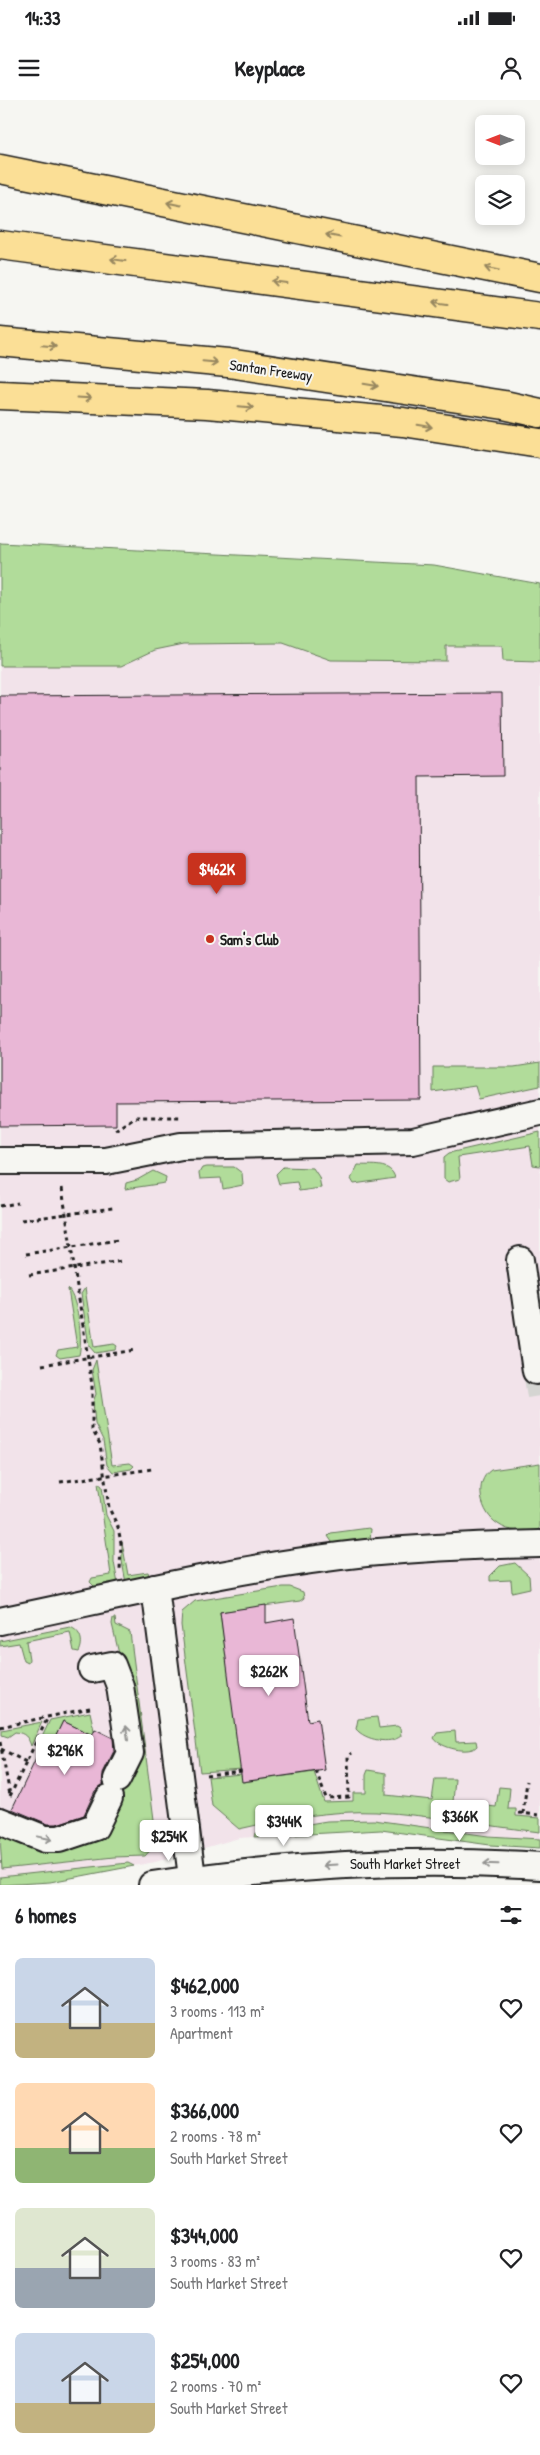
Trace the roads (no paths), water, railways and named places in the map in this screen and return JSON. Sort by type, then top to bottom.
[{"type":"highway","points":[[0,169],[540,278]]},
{"type":"highway","points":[[0,245],[540,317]]},
{"type":"highway","name":"Santan Freeway","points":[[0,342],[228,363],[504,405],[540,413]]},
{"type":"highway","points":[[0,395],[207,404],[403,422],[540,443]]},
{"type":"street","points":[[0,1161],[106,1161],[181,1146],[413,1141],[540,1112]]},
{"type":"street","points":[[536,1372],[527,1259],[540,1300]]},
{"type":"street","points":[[0,1621],[155,1588],[365,1553],[540,1544]]},
{"type":"street","points":[[155,1588],[193,1882]]},
{"type":"street","points":[[3,1812],[45,1840],[59,1840],[95,1828],[130,1753],[120,1686],[112,1665],[92,1669]]},
{"type":"street","name":"South Market Street","points":[[152,1885],[193,1882],[244,1871],[369,1862],[441,1862],[540,1866]]},
{"type":"tunnel","points":[[536,1371],[540,1396]]},
{"type":"place","name":"Sam's Club","points":[[210,939]]}]
